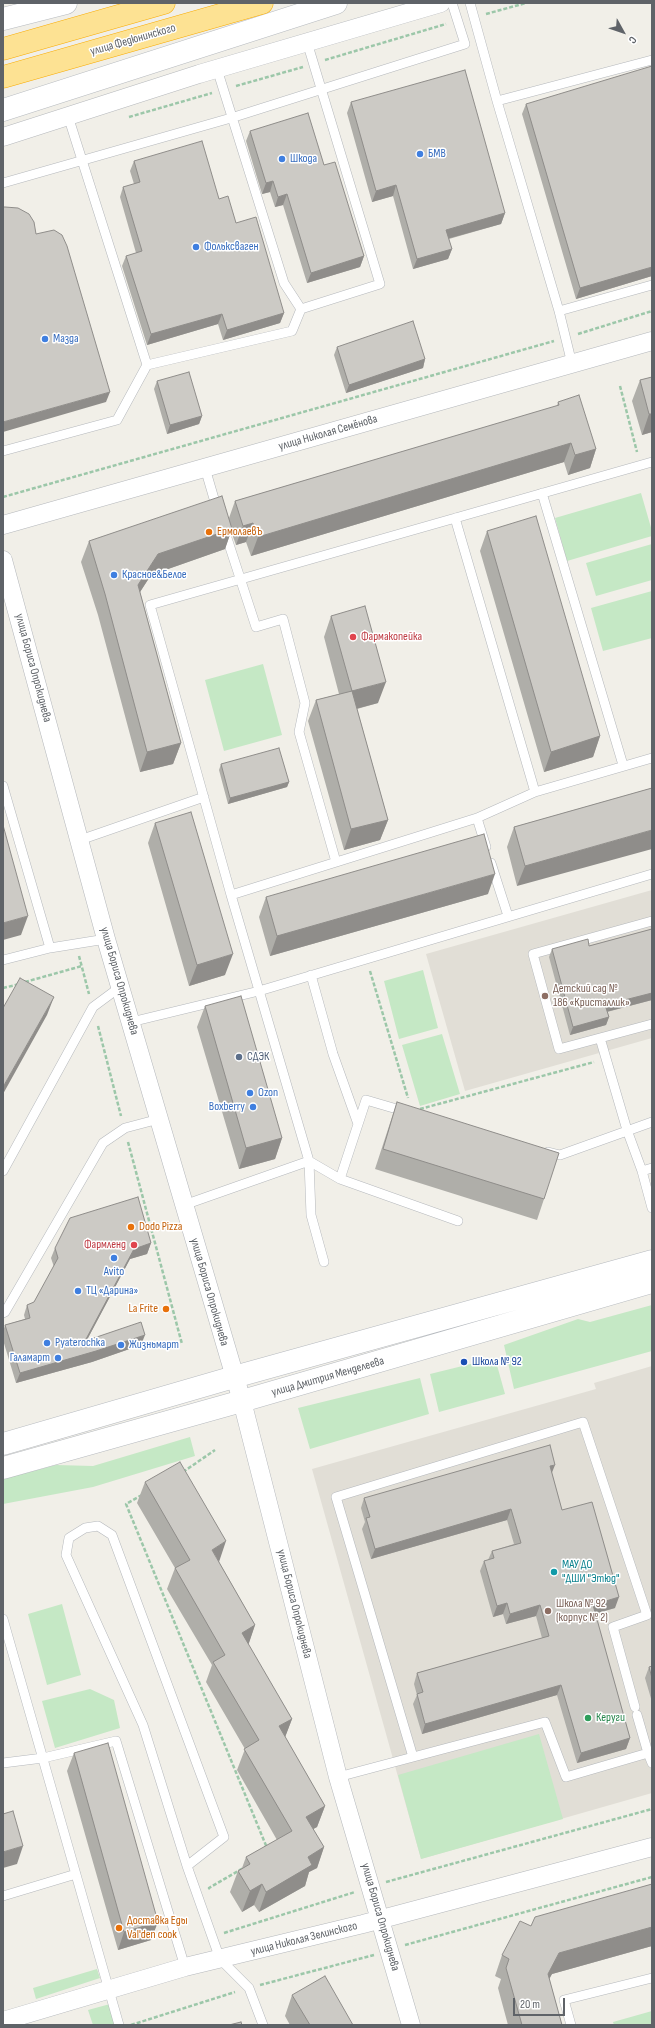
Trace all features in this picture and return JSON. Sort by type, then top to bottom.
[{"type":"highway","points":[[3,49],[164,3]]},
{"type":"highway","name":"улица Федюнинского","points":[[3,78],[262,3]]},
{"type":"street","points":[[3,19],[66,3]]},
{"type":"street","points":[[3,110],[336,3]]},
{"type":"street","points":[[3,137],[217,69],[441,3]]},
{"type":"street","name":"улица Николая Семёнова","points":[[3,525],[652,341]]},
{"type":"street","name":"улица Бориса Опрокиднева","points":[[3,560],[106,939],[242,1401],[338,1777],[381,1918],[411,2025]]},
{"type":"street","name":"улица Дмитрия Менделеева","points":[[3,1444],[234,1377],[652,1261]]},
{"type":"street","name":"улица Дмитрия Менделеева","points":[[3,1468],[242,1401],[652,1282]]},
{"type":"street","name":"улица Николая Зелинского","points":[[3,2021],[185,1967],[381,1918],[652,1847]]},
{"type":"lane","points":[[3,183],[232,118],[465,44],[452,3]]},
{"type":"lane","points":[[470,3],[496,101],[559,311],[572,364]]},
{"type":"lane","points":[[301,309],[380,284],[307,42]]},
{"type":"lane","points":[[496,101],[652,60]]},
{"type":"lane","points":[[217,69],[284,283],[301,309]]},
{"type":"lane","points":[[3,451],[117,420],[147,365],[68,116]]},
{"type":"lane","points":[[559,311],[652,284]]},
{"type":"lane","points":[[147,365],[292,331],[301,309]]},
{"type":"lane","points":[[324,1262],[311,1215],[309,1161],[231,895],[150,605],[652,462]]},
{"type":"lane","points":[[205,468],[256,627],[283,619],[305,703],[299,732],[336,862]]},
{"type":"lane","points":[[542,493],[623,765]]},
{"type":"lane","points":[[455,518],[535,792]]},
{"type":"lane","points":[[231,895],[477,818],[535,792],[623,765],[652,758]]},
{"type":"lane","points":[[3,786],[50,948]]},
{"type":"lane","points":[[80,840],[204,797]]},
{"type":"lane","points":[[477,818],[508,916]]},
{"type":"lane","points":[[131,1022],[259,990],[652,874]]},
{"type":"lane","points":[[652,921],[533,954],[559,1049],[652,1024]]},
{"type":"lane","points":[[3,960],[50,948],[106,939]]},
{"type":"lane","points":[[311,975],[333,1054],[358,1124]]},
{"type":"lane","points":[[3,1171],[93,1007],[120,987]]},
{"type":"lane","points":[[600,1038],[627,1130],[642,1171],[652,1208]]},
{"type":"lane","points":[[340,1179],[366,1100],[415,1110]]},
{"type":"lane","points":[[3,1313],[5,1312],[103,1143],[125,1128],[159,1119]]},
{"type":"lane","points":[[537,1149],[560,1155],[652,1122]]},
{"type":"lane","points":[[184,1205],[309,1161],[340,1179],[458,1221]]},
{"type":"lane","points":[[642,1171],[652,1168]]},
{"type":"lane","points":[[413,1757],[336,1497],[583,1422],[646,1615],[613,1627],[652,1763]]},
{"type":"lane","points":[[187,1866],[224,1837],[112,1535],[98,1526],[85,1528],[69,1538],[66,1555],[143,1726],[187,1866],[220,1959],[249,1988],[263,2025]]},
{"type":"lane","points":[[3,1619],[119,2025]]},
{"type":"lane","points":[[338,1777],[545,1722],[566,1777],[648,1753]]},
{"type":"lane","points":[[3,1763],[43,1758],[116,1741],[185,1967]]},
{"type":"lane","points":[[3,1896],[76,1874]]},
{"type":"lane","points":[[571,2025],[564,2000],[652,1978]]},
{"type":"path","points":[[474,17],[526,3]]},
{"type":"path","points":[[126,118],[458,21]]},
{"type":"path","points":[[3,497],[566,337],[652,311]]},
{"type":"path","points":[[620,386],[641,466]]},
{"type":"path","points":[[76,944],[182,1344]]},
{"type":"path","points":[[366,959],[409,1103]]},
{"type":"path","points":[[3,988],[82,966]]},
{"type":"path","points":[[415,1110],[606,1059]]},
{"type":"path","points":[[178,1475],[215,1450]]},
{"type":"path","points":[[145,1493],[126,1504],[269,1853]]},
{"type":"path","points":[[220,1935],[371,1886],[652,1809]]},
{"type":"path","points":[[211,1894],[209,1888],[249,1864]]},
{"type":"shaded area","name":"Детский сад № 186 «Кристаллик»","points":[[652,890],[652,1038],[465,1091],[426,954]]},
{"type":"shaded area","points":[[652,1366],[652,1793],[421,1859],[312,1469],[596,1389],[594,1383]]},
{"type":"green space","points":[[641,493],[652,531],[652,536],[567,561],[555,518]]},
{"type":"green space","points":[[652,544],[652,580],[596,596],[586,563]]},
{"type":"green space","points":[[652,591],[652,638],[603,651],[591,608]]},
{"type":"green space","points":[[263,664],[282,735],[224,751],[205,680]]},
{"type":"green space","points":[[423,970],[438,1028],[399,1039],[384,981]]},
{"type":"green space","points":[[442,1034],[460,1094],[420,1106],[402,1045]]},
{"type":"green space","points":[[652,1305],[652,1351],[514,1389],[504,1345],[578,1319],[590,1322]]},
{"type":"green space","points":[[495,1358],[505,1394],[439,1412],[430,1374]]},
{"type":"green space","points":[[420,1378],[429,1414],[310,1449],[298,1408]]},
{"type":"green space","points":[[190,1437],[195,1456],[93,1487],[3,1504],[3,1479],[56,1465],[93,1466]]},
{"type":"green space","points":[[62,1604],[81,1675],[47,1685],[28,1614]]},
{"type":"green space","points":[[90,1689],[114,1700],[120,1728],[55,1748],[42,1701]]},
{"type":"green space","points":[[539,1734],[563,1819],[421,1859],[398,1775]]},
{"type":"green space","points":[[97,1969],[100,1978],[36,1999],[33,1988]]},
{"type":"green space","points":[[110,2004],[116,2025],[93,2025],[88,2010]]},
{"type":"green space","points":[[652,2011],[652,2025],[614,2025],[613,2022]]},
{"type":"building","points":[[652,66],[652,267],[580,288],[526,104]]},
{"type":"building","name":"БМВ","points":[[465,70],[505,213],[446,230],[452,249],[417,259],[396,185],[376,191],[351,102]]},
{"type":"building","points":[[308,113],[324,165],[335,162],[364,256],[311,273],[287,194],[278,197],[273,181],[266,183],[250,131]]},
{"type":"building","name":"Фольксваген","points":[[202,141],[219,199],[228,196],[236,223],[256,217],[284,313],[227,330],[222,314],[151,334],[126,256],[142,251],[123,187],[140,182],[134,161]]},
{"type":"building","name":"Мазда","points":[[3,207],[18,208],[29,214],[34,222],[36,234],[54,230],[62,235],[67,246],[110,392],[3,422]]},
{"type":"building","points":[[413,321],[425,359],[349,385],[337,347]]},
{"type":"building","points":[[189,372],[202,416],[170,425],[157,381]]},
{"type":"building","points":[[652,377],[652,414],[649,414],[640,380]]},
{"type":"building","points":[[579,395],[596,449],[575,455],[571,443],[258,537],[253,523],[243,526],[235,501],[559,405],[558,402]]},
{"type":"building","points":[[222,496],[232,529],[158,554],[138,585],[181,743],[147,752],[105,594],[89,541]]},
{"type":"building","points":[[536,516],[600,736],[551,752],[487,531]]},
{"type":"building","points":[[365,606],[386,682],[352,691],[331,616]]},
{"type":"building","points":[[352,691],[388,820],[351,829],[316,700]]},
{"type":"building","points":[[279,748],[289,782],[230,798],[221,764]]},
{"type":"building","points":[[652,788],[652,830],[525,866],[514,827]]},
{"type":"building","points":[[191,812],[233,954],[197,965],[155,823]]},
{"type":"building","points":[[3,825],[28,916],[3,923]]},
{"type":"building","points":[[484,834],[495,874],[277,936],[266,897]]},
{"type":"building","points":[[652,929],[652,993],[605,1005],[609,1017],[573,1027],[552,949],[588,939],[589,946]]},
{"type":"building","points":[[20,978],[54,997],[3,1087],[3,1008]]},
{"type":"building","points":[[241,996],[282,1138],[246,1148],[205,1006]]},
{"type":"building","points":[[397,1102],[559,1153],[544,1199],[383,1149]]},
{"type":"building","name":"ТЦ «Дарина»","points":[[138,1197],[151,1243],[134,1249],[85,1341],[141,1322],[145,1335],[20,1373],[5,1325],[30,1318],[27,1305],[34,1302],[58,1258],[55,1248],[70,1218]]},
{"type":"building","name":"Школа № 92 (корпус № 2)","points":[[550,1445],[555,1465],[550,1466],[562,1510],[592,1502],[619,1597],[593,1605],[630,1738],[581,1753],[561,1685],[425,1724],[417,1694],[423,1692],[417,1673],[549,1636],[540,1605],[510,1614],[507,1603],[497,1606],[484,1561],[494,1558],[492,1551],[521,1543],[511,1509],[375,1549],[366,1518],[370,1517],[364,1498]]},
{"type":"building","points":[[180,1462],[226,1541],[212,1550],[255,1625],[242,1633],[292,1719],[279,1726],[325,1806],[306,1817],[324,1847],[308,1857],[312,1865],[266,1892],[262,1884],[250,1891],[238,1871],[250,1864],[246,1857],[292,1831],[244,1749],[259,1740],[213,1662],[225,1655],[175,1568],[190,1560],[145,1482]]},
{"type":"building","points":[[652,1666],[652,1678],[649,1667]]},
{"type":"building","points":[[108,1743],[158,1922],[124,1932],[74,1753]]},
{"type":"building","points":[[13,1811],[23,1846],[3,1852],[3,1814]]},
{"type":"building","points":[[652,1884],[652,1927],[559,1953],[548,1974],[562,2025],[522,2025],[506,1968],[509,1959],[502,1955],[520,1921],[531,1926],[535,1917]]},
{"type":"building","points":[[325,1976],[353,2025],[310,2025],[292,1995]]},
{"type":"building","points":[[241,2022],[242,2025],[229,2025]]},
{"type":"place","name":"БМВ","points":[[420,154]]},
{"type":"place","name":"Шкода","points":[[282,159]]},
{"type":"place","name":"Фольксваген","points":[[196,247]]},
{"type":"place","name":"Мазда","points":[[45,339]]},
{"type":"place","name":"ЕрмолаевЪ","points":[[209,532]]},
{"type":"place","name":"Красное&Белое","points":[[114,575]]},
{"type":"place","name":"Фармакопейка","points":[[353,637]]},
{"type":"place","name":"Детский сад № 186 «Кристаллик»","points":[[545,996]]},
{"type":"place","name":"СДЭК","points":[[239,1057]]},
{"type":"place","name":"Ozon","points":[[250,1093]]},
{"type":"place","name":"Boxberry","points":[[253,1107]]},
{"type":"place","name":"Dodo Pizza","points":[[131,1227]]},
{"type":"place","name":"Фармленд","points":[[134,1245]]},
{"type":"place","name":"Avito","points":[[114,1258]]},
{"type":"place","name":"ТЦ «Дарина»","points":[[78,1291]]},
{"type":"place","name":"La Frite","points":[[166,1309]]},
{"type":"place","name":"Pyaterochka","points":[[47,1343]]},
{"type":"place","name":"Жизньмарт","points":[[121,1345]]},
{"type":"place","name":"Галамарт","points":[[58,1358]]},
{"type":"place","name":"Школа № 92","points":[[464,1362]]},
{"type":"place","name":"МАУ ДО \"ДШИ \"Этюд\"","points":[[554,1572]]},
{"type":"place","name":"Школа № 92 (корпус № 2)","points":[[548,1611]]},
{"type":"place","name":"Керуги","points":[[588,1718]]},
{"type":"place","name":"Доставка Еды Val'den cook","points":[[119,1928]]}]
